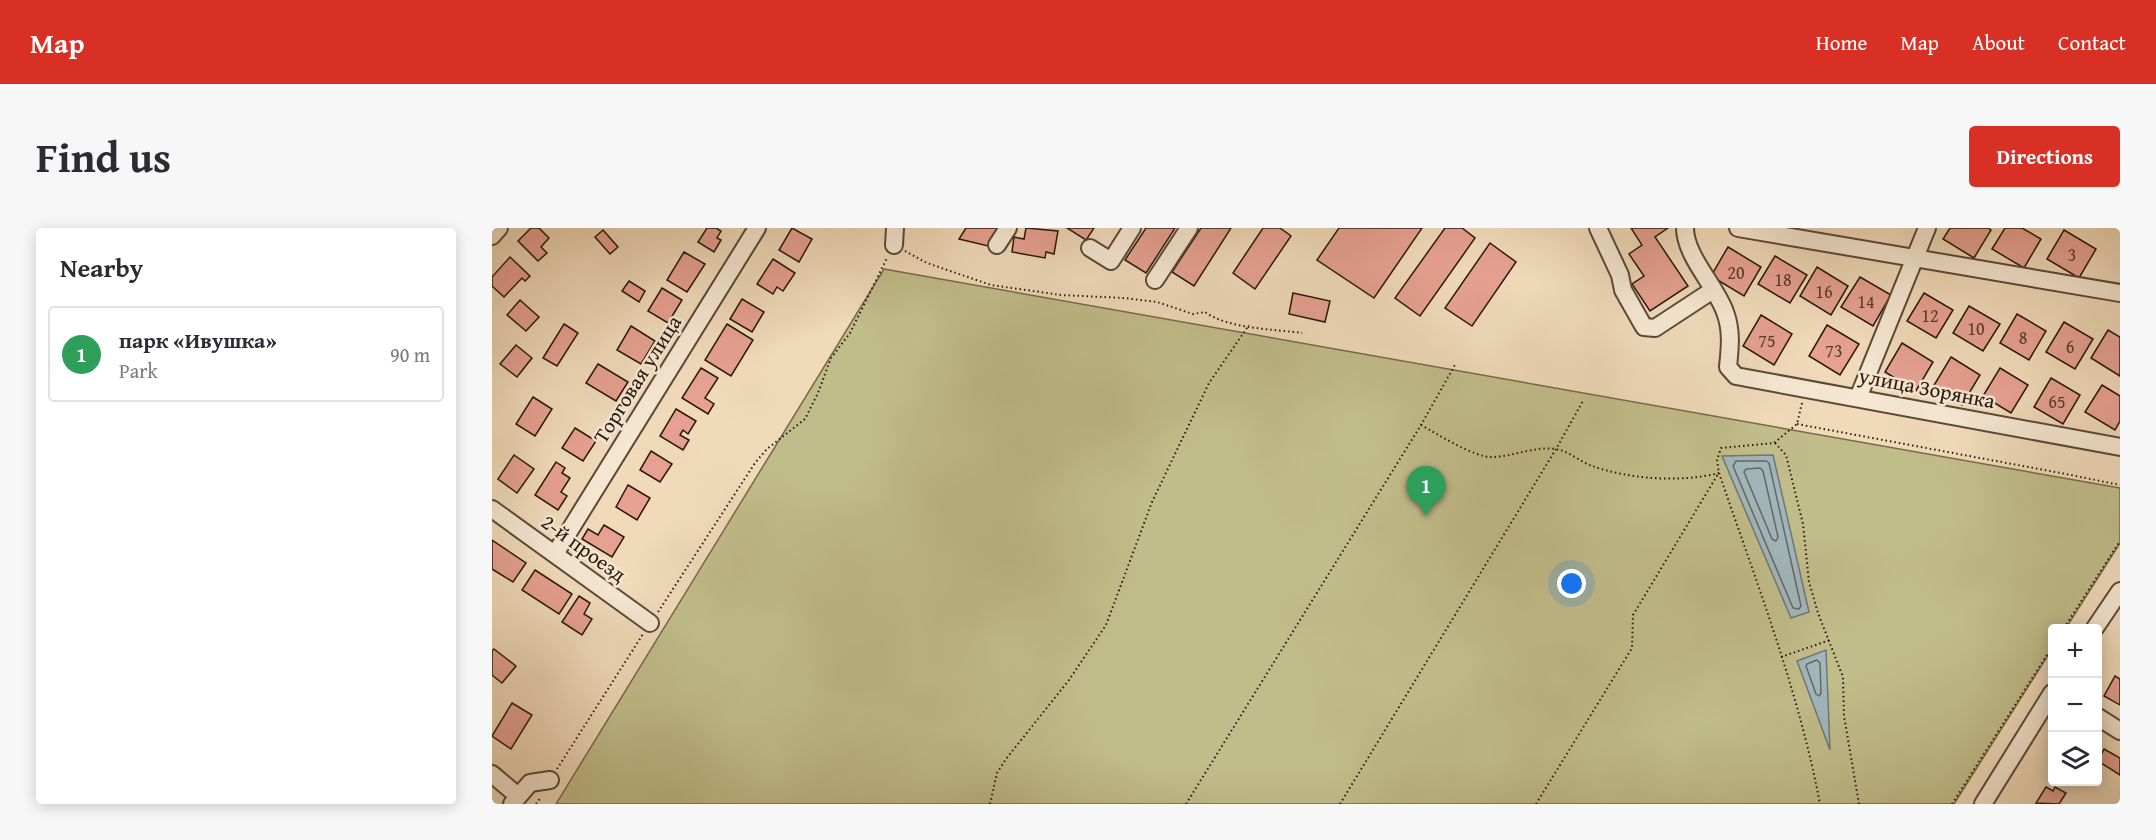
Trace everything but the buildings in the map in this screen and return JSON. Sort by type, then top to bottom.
[{"type":"street","points":[[492,236],[499,228]]},
{"type":"street","name":"Торговая улица","points":[[555,554],[757,228]]},
{"type":"street","points":[[894,245],[895,228]]},
{"type":"street","points":[[997,245],[1008,228]]},
{"type":"street","points":[[1090,248],[1111,261],[1132,228]]},
{"type":"street","points":[[1155,280],[1189,228]]},
{"type":"street","points":[[1598,228],[1620,275],[1623,290],[1644,327],[1655,328],[1713,290],[1689,246],[1685,228]]},
{"type":"street","points":[[1738,228],[1776,231],[2120,293]]},
{"type":"street","points":[[1858,398],[1927,228]]},
{"type":"street","name":"улица Зорянка","points":[[1713,290],[1725,311],[1731,336],[1728,367],[1736,376],[2120,447]]},
{"type":"street","name":"2-й проезд","points":[[492,509],[650,623]]},
{"type":"street","points":[[2098,624],[2120,591]]},
{"type":"street","points":[[1983,804],[2048,699]]},
{"type":"street","points":[[2102,720],[2120,731]]},
{"type":"street","points":[[492,774],[515,800],[530,783],[550,780]]},
{"type":"path","points":[[536,804],[650,623],[755,463],[767,449],[805,419],[831,358],[850,333],[894,245],[927,263],[991,285],[1061,295],[1157,302],[1193,315],[1205,312],[1213,318],[1249,326],[1302,333]]},
{"type":"path","points":[[990,804],[998,774],[1006,759],[1069,680],[1106,625],[1152,502],[1209,383],[1249,326]]},
{"type":"path","points":[[1185,804],[1421,425],[1456,363]]},
{"type":"path","points":[[1806,388],[1797,424],[1774,442],[1721,447],[1717,460],[1719,473],[1811,756],[1820,804]]},
{"type":"path","points":[[1340,804],[1583,401]]},
{"type":"path","points":[[1797,424],[2120,485]]},
{"type":"path","points":[[1421,425],[1458,446],[1490,457],[1556,449],[1613,474],[1683,478],[1719,473]]},
{"type":"path","points":[[1774,442],[1786,455],[1803,524],[1809,582],[1818,613],[1843,677],[1844,716],[1859,804]]},
{"type":"path","points":[[1536,804],[1632,648],[1633,615],[1719,473]]},
{"type":"path","points":[[2067,624],[2120,541]]},
{"type":"path","points":[[1780,657],[1830,640]]},
{"type":"path","points":[[1952,804],[2048,653]]},
{"type":"shaded area","points":[[884,269],[2120,488],[2120,543],[2069,624],[2048,624],[2048,655],[1954,804],[556,804]]},
{"type":"water","points":[[1773,455],[1809,612],[1791,618],[1722,456]]},
{"type":"water","points":[[1826,650],[1830,750],[1797,661]]},
{"type":"place","name":"парк «Ивушка»","points":[[1426,516]]}]
